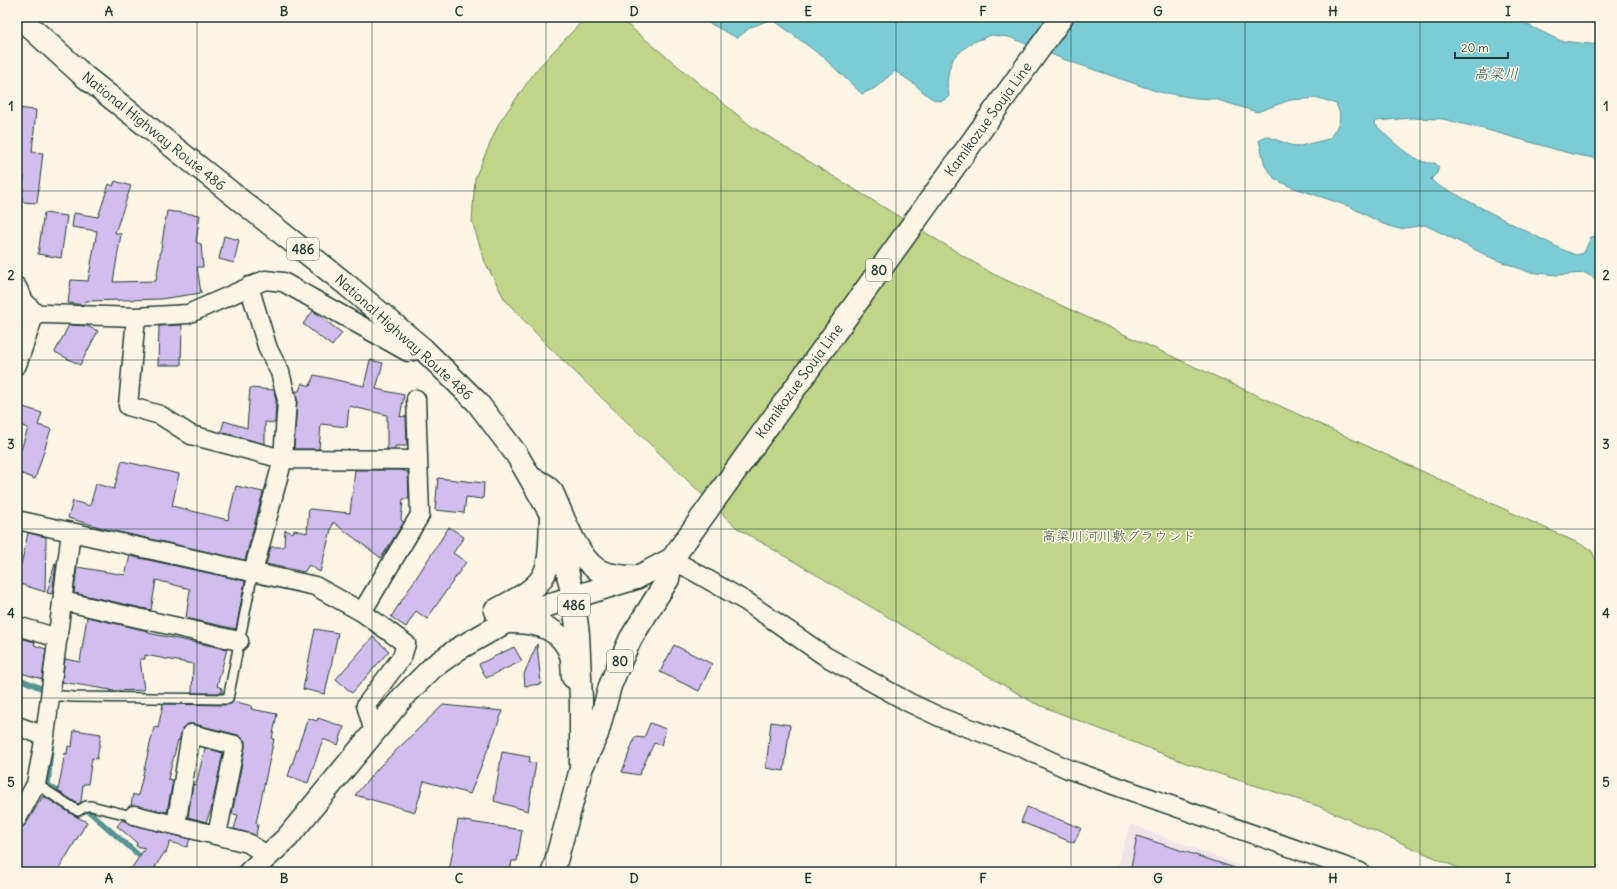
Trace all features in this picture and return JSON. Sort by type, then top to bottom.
[{"type":"main road","name":"National Highway Route 486","points":[[19,17],[84,76],[348,285],[423,349],[477,402],[501,432],[531,478],[551,514],[564,556],[573,597],[578,634],[581,699],[581,770],[553,872]]},
{"type":"main road","name":"Kamikozue Souja Line","points":[[581,770],[597,734],[610,686],[630,638],[668,579],[672,559],[1062,17]]},
{"type":"main road","points":[[531,478],[545,484],[552,492],[580,550],[587,561],[598,570],[613,575],[636,578]]},
{"type":"main road","points":[[458,649],[465,631],[477,620],[524,595],[536,586],[545,575],[549,561],[551,514]]},
{"type":"main road","points":[[250,872],[287,838],[403,696],[424,676],[458,649],[504,622],[528,611],[636,578],[672,559]]},
{"type":"main road","points":[[504,622],[526,621],[554,631],[562,638],[571,656],[574,682],[581,699]]},
{"type":"street","points":[[17,313],[136,317],[188,314],[265,280],[283,282],[408,352],[423,349]]},
{"type":"street","points":[[249,286],[268,349],[280,372],[287,400],[284,459],[253,572]]},
{"type":"street","points":[[17,287],[24,301],[35,313]]},
{"type":"street","points":[[17,366],[35,313]]},
{"type":"street","points":[[136,317],[128,406],[160,415],[191,435],[284,459],[418,460]]},
{"type":"street","points":[[362,612],[420,515],[416,399]]},
{"type":"street","points":[[17,520],[315,586],[362,612],[406,644],[402,657],[366,705],[374,732]]},
{"type":"street","points":[[17,819],[36,784],[52,694],[71,532]]},
{"type":"street","points":[[672,559],[748,602],[825,656],[942,718],[1023,748],[1068,768],[1360,872]]},
{"type":"street","points":[[63,601],[239,641]]},
{"type":"street","points":[[17,626],[58,638]]},
{"type":"street","points":[[17,726],[45,736]]},
{"type":"street","points":[[176,825],[191,734],[235,745],[217,835]]},
{"type":"street","points":[[134,814],[248,843],[268,856]]},
{"type":"lane","points":[[52,694],[228,699],[253,572]]},
{"type":"lane","points":[[36,784],[78,811],[91,806],[128,815],[134,814]]},
{"type":"shaded area","points":[[1130,824],[1257,872],[1116,872]]},
{"type":"green space","name":"高梁川河川敷グラウンド","points":[[586,17],[618,17],[751,126],[993,274],[1591,549],[1600,569],[1600,872],[1467,872],[1318,806],[1186,763],[1034,703],[737,528],[546,344],[505,300],[485,262],[472,221],[475,178],[499,123],[537,69]]},
{"type":"water","name":"高梁川","points":[[698,17],[1511,17],[1561,41],[1600,45],[1600,159],[1572,154],[1443,119],[1411,118],[1376,121],[1375,124],[1402,150],[1419,160],[1427,163],[1435,163],[1439,167],[1437,173],[1431,179],[1442,188],[1561,249],[1576,255],[1584,253],[1591,237],[1600,236],[1600,281],[1585,273],[1557,275],[1529,272],[1494,259],[1425,225],[1399,229],[1383,224],[1351,207],[1289,186],[1275,179],[1265,166],[1259,140],[1266,136],[1296,147],[1329,139],[1339,122],[1340,114],[1336,104],[1319,98],[1290,100],[1257,112],[1215,99],[1196,98],[1159,92],[1063,59],[1009,37],[991,35],[971,43],[954,57],[949,69],[947,83],[949,96],[945,100],[935,100],[895,71],[875,88],[862,94],[823,57],[772,19],[751,27],[737,38]]},
{"type":"building","points":[[17,108],[36,110],[32,152],[43,153],[37,203],[22,202],[24,176],[17,176]]},
{"type":"building","points":[[115,181],[131,186],[115,233],[121,234],[113,282],[156,281],[167,211],[200,215],[196,242],[201,244],[203,267],[197,267],[201,293],[161,299],[86,301],[85,305],[68,303],[71,280],[88,281],[97,231],[72,227],[74,213],[98,217],[109,184],[113,186]]},
{"type":"building","points":[[44,213],[67,216],[61,258],[38,254]]},
{"type":"building","points":[[224,236],[239,240],[234,263],[219,259]]},
{"type":"building","points":[[313,311],[342,333],[332,346],[303,324]]},
{"type":"building","points":[[69,325],[87,326],[98,331],[80,365],[55,352]]},
{"type":"building","points":[[182,325],[181,365],[158,365],[159,326]]},
{"type":"building","points":[[370,360],[383,363],[376,389],[404,395],[400,417],[406,416],[407,446],[395,446],[395,449],[387,449],[387,415],[349,406],[347,427],[321,424],[319,449],[294,449],[297,401],[296,391],[299,391],[302,383],[310,386],[314,375],[364,386]]},
{"type":"building","points":[[250,388],[274,390],[276,401],[275,423],[265,422],[265,444],[221,432],[224,421],[247,428]]},
{"type":"building","points":[[17,405],[42,413],[38,425],[51,429],[35,479],[17,472],[17,455],[19,456],[28,428],[17,424]]},
{"type":"building","points":[[122,461],[179,474],[172,506],[228,520],[236,486],[263,492],[245,560],[110,530],[68,518],[73,501],[90,506],[96,484],[114,489]]},
{"type":"building","points":[[355,470],[401,470],[408,472],[409,499],[403,499],[401,520],[404,522],[381,558],[333,522],[320,572],[309,565],[304,572],[266,564],[271,547],[284,547],[285,530],[293,533],[294,530],[307,533],[309,509],[350,513]]},
{"type":"building","points":[[438,478],[484,483],[483,499],[466,497],[464,513],[435,510]]},
{"type":"building","points":[[449,527],[464,537],[453,553],[466,562],[427,619],[416,611],[406,627],[391,617]]},
{"type":"building","points":[[28,533],[46,537],[45,592],[17,583],[17,563],[21,565]]},
{"type":"building","points":[[130,556],[245,581],[236,629],[186,618],[190,589],[156,580],[151,610],[74,593],[77,567],[125,575]]},
{"type":"building","points":[[56,563],[52,594],[47,593]]},
{"type":"building","points":[[87,617],[148,631],[148,633],[227,649],[217,686],[222,688],[222,693],[192,693],[193,664],[145,655],[145,659],[140,659],[144,690],[110,691],[111,690],[62,682],[65,659],[80,662]]},
{"type":"building","points":[[315,629],[338,633],[325,694],[303,689]]},
{"type":"building","points":[[17,637],[35,642],[34,645],[46,649],[42,679],[17,672]]},
{"type":"building","points":[[373,637],[389,651],[352,693],[336,679]]},
{"type":"building","points":[[537,644],[541,684],[525,686],[524,674]]},
{"type":"building","points":[[674,645],[712,664],[699,691],[660,672]]},
{"type":"building","points":[[514,647],[522,661],[486,678],[479,664]]},
{"type":"building","points":[[233,701],[252,706],[251,709],[277,714],[272,739],[274,739],[256,823],[258,824],[256,836],[234,829],[238,815],[232,814],[245,741],[238,735],[194,724],[188,724],[183,727],[179,741],[178,740],[168,779],[173,780],[167,812],[131,805],[133,794],[138,796],[154,727],[158,728],[163,704],[228,705]]},
{"type":"building","points":[[443,705],[503,711],[470,794],[424,781],[415,812],[355,795],[380,766]]},
{"type":"building","points":[[308,718],[317,721],[318,718],[344,727],[338,745],[323,739],[308,783],[288,776]]},
{"type":"building","points":[[771,722],[790,725],[784,771],[766,768]]},
{"type":"building","points":[[650,723],[666,729],[661,745],[654,743],[639,775],[622,772],[635,737],[644,738]]},
{"type":"building","points":[[74,730],[101,734],[97,759],[92,758],[88,784],[83,784],[81,802],[78,804],[58,791],[65,753],[67,754],[68,746],[72,747]]},
{"type":"building","points":[[205,748],[223,753],[211,810],[206,822],[188,817],[193,784],[196,785]]},
{"type":"building","points":[[502,752],[530,757],[529,762],[536,763],[528,811],[494,801]]},
{"type":"building","points":[[43,796],[87,822],[57,872],[17,872],[17,829],[26,824]]},
{"type":"building","points":[[1027,807],[1081,828],[1074,843],[1021,822]]},
{"type":"building","points":[[122,820],[132,825],[190,839],[187,847],[170,842],[166,853],[164,853],[152,872],[129,872],[145,848],[136,846],[137,843],[117,826]]},
{"type":"building","points":[[458,820],[522,830],[517,861],[512,861],[510,872],[449,872]]},
{"type":"building","points":[[1137,836],[1238,869],[1238,872],[1130,872]]},
{"type":"waterway","points":[[17,678],[43,689],[47,693]]},
{"type":"waterway","points":[[51,747],[48,785],[87,810],[158,872]]}]
